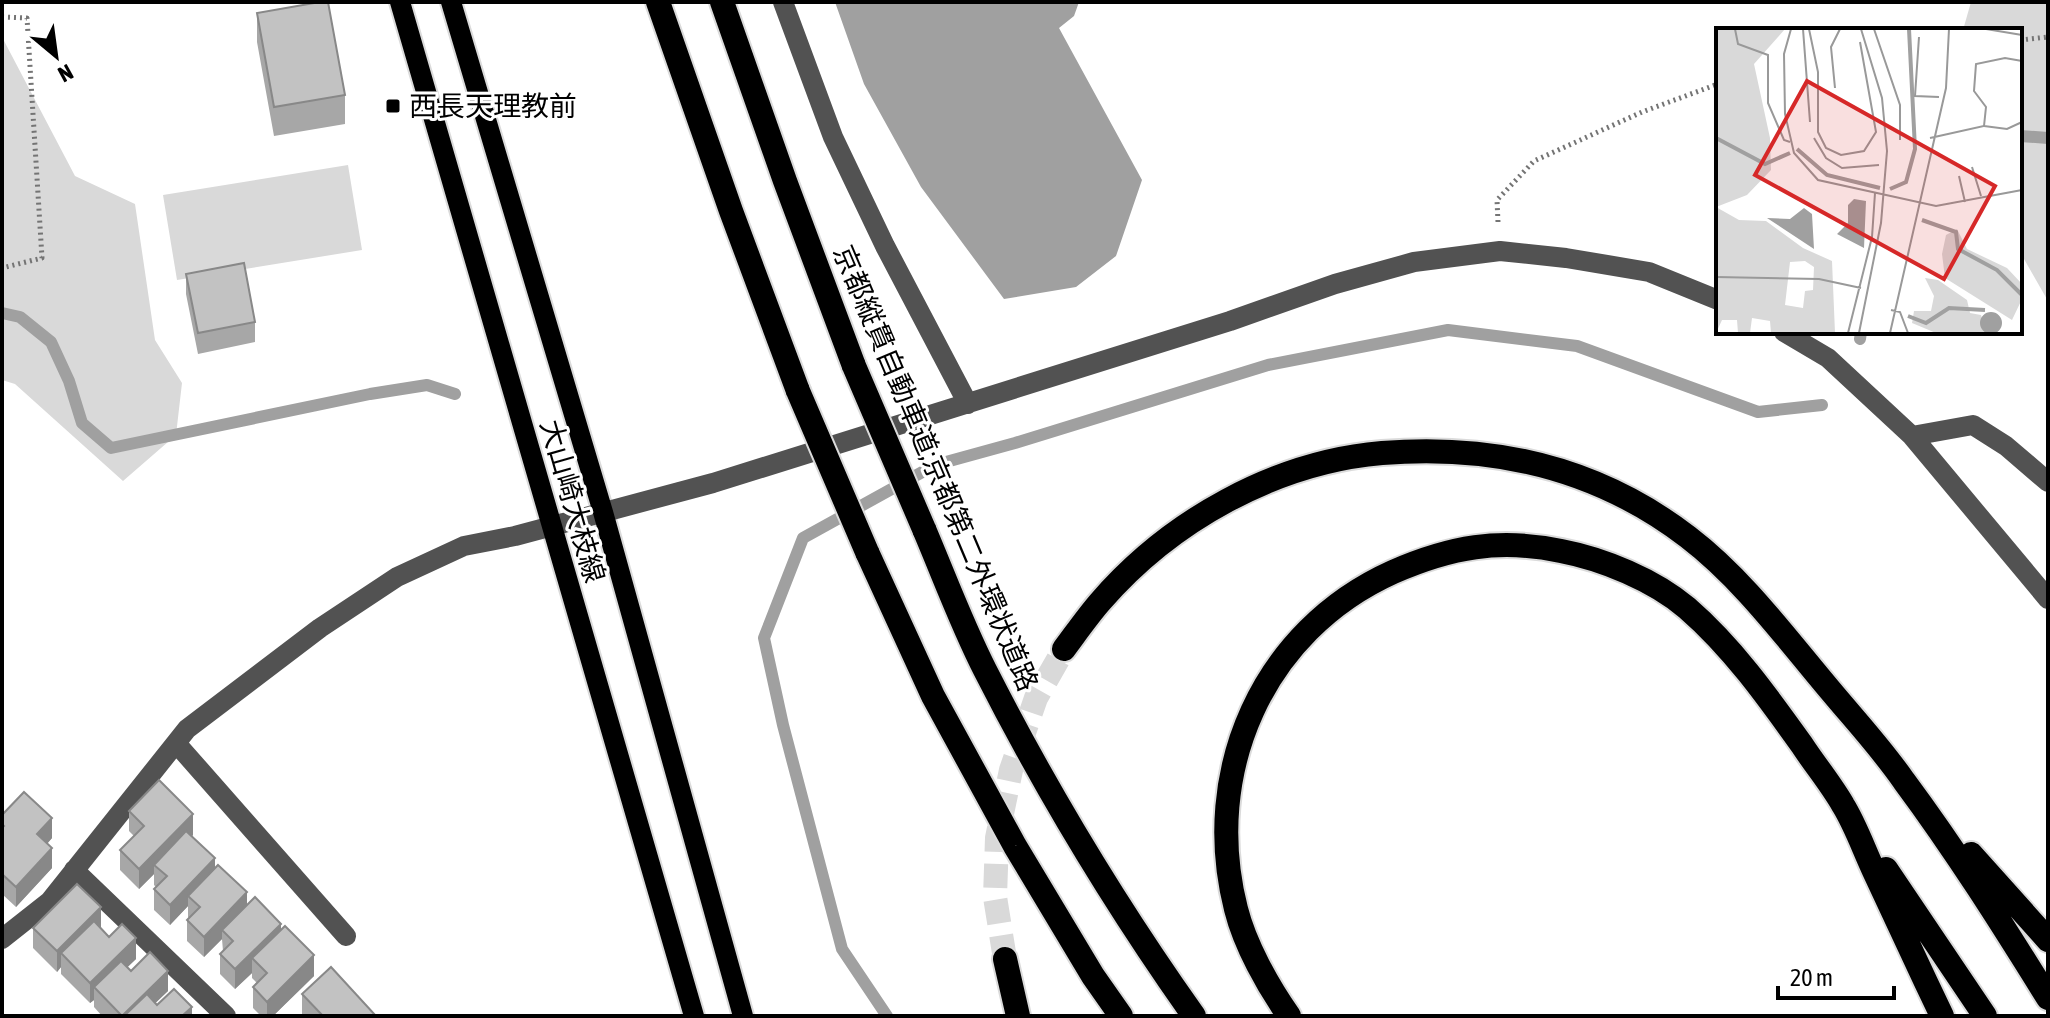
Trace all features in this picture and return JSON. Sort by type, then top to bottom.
[{"type":"highway","points":[[658,2],[798,391],[867,552],[933,696],[1015,846],[1093,976],[1121,1016]]},
{"type":"highway","name":"京都縦貫自動車道;京都第二外環状道路","points":[[722,2],[854,366],[984,668],[1058,804],[1144,945],[1194,1016]]},
{"type":"highway","points":[[1064,649],[1100,601],[1141,561],[1188,524],[1239,494],[1295,471],[1357,455],[1418,450],[1482,453],[1541,464],[1592,482],[1646,508],[1690,538],[1731,575],[1775,623],[1903,778],[2048,940]]},
{"type":"highway","points":[[1289,1016],[1257,962],[1237,912],[1227,860],[1226,806],[1237,750],[1255,701],[1285,655],[1325,614],[1371,582],[1425,558],[1479,545],[1531,545],[1583,555],[1636,575],[1685,606],[1728,649],[1765,694],[1985,1016]]},
{"type":"highway","points":[[1903,778],[1986,898],[2048,998]]},
{"type":"highway","points":[[1844,806],[1942,1016]]},
{"type":"highway","points":[[1005,959],[1018,1016]]},
{"type":"main road","name":"大山崎大枝線","points":[[400,2],[694,1016]]},
{"type":"main road","name":"大山崎大枝線","points":[[451,2],[603,512],[743,1016]]},
{"type":"street","points":[[783,2],[833,137],[885,246],[968,404]]},
{"type":"street","points":[[2,939],[50,901],[187,729],[320,628],[397,577],[464,546],[713,483],[1230,321],[1335,284],[1414,262],[1500,251],[1566,258],[1649,272],[1716,299]]},
{"type":"street","points":[[1787,334],[1828,358],[1912,436],[2048,599]]},
{"type":"street","points":[[1912,436],[1973,425],[2006,446],[2048,482]]},
{"type":"street","points":[[176,743],[346,936]]},
{"type":"street","points":[[74,870],[226,1016]]},
{"type":"path","points":[[2,17],[27,18],[42,258],[2,268]]},
{"type":"path","points":[[2022,40],[2048,37]]},
{"type":"path","points":[[1500,251],[1497,200],[1534,161],[1642,112],[1716,85]]},
{"type":"shaded area","points":[[835,2],[1079,2],[1074,16],[1059,28],[1142,180],[1116,256],[1076,287],[1004,299],[921,187],[864,84]]},
{"type":"shaded area","points":[[1971,2],[2048,2],[2048,301],[2022,256],[2022,28],[1964,28]]},
{"type":"shaded area","points":[[2,37],[75,176],[135,204],[155,340],[182,383],[176,435],[123,481],[15,384],[2,380]]},
{"type":"shaded area","points":[[348,165],[362,250],[177,280],[163,195]]},
{"type":"building","points":[[328,2],[345,95],[274,107],[257,13]]},
{"type":"building","points":[[244,263],[255,322],[198,333],[186,274]]},
{"type":"building","points":[[159,780],[193,814],[139,869],[120,850],[144,826],[129,811]]},
{"type":"building","points":[[24,792],[52,818],[37,834],[52,848],[16,887],[2,874],[2,815]]},
{"type":"building","points":[[186,831],[215,858],[170,905],[154,889],[167,876],[154,865]]},
{"type":"building","points":[[218,865],[247,892],[204,937],[187,920],[200,907],[188,896]]},
{"type":"building","points":[[77,884],[101,907],[57,951],[33,928]]},
{"type":"building","points":[[255,897],[281,924],[235,969],[220,954],[233,941],[222,930]]},
{"type":"building","points":[[94,921],[109,937],[122,924],[136,938],[90,983],[61,953]]},
{"type":"building","points":[[285,926],[314,955],[267,1002],[253,987],[267,973],[252,958]]},
{"type":"building","points":[[150,952],[168,971],[122,1016],[94,987],[121,961],[131,971]]},
{"type":"building","points":[[331,967],[376,1016],[323,1016],[302,994]]},
{"type":"building","points":[[174,989],[192,1007],[182,1016],[124,1016],[147,994],[157,1005]]},
{"type":"waterway","points":[[2022,136],[2048,138]]},
{"type":"waterway","points":[[2,313],[20,317],[51,342],[69,381],[82,423],[111,448],[427,385],[455,394]]},
{"type":"waterway","points":[[887,1016],[842,949],[783,725],[764,638],[803,538],[935,465],[1268,365],[1448,330],[1577,346],[1758,412],[1822,405]]},
{"type":"waterway","points":[[1860,339],[1861,334]]},
{"type":"tunnel","points":[[1005,959],[995,897],[997,838],[1011,770],[1036,698],[1064,649]]},
{"type":"place","name":"西長天理教前","points":[[393,106]]}]
